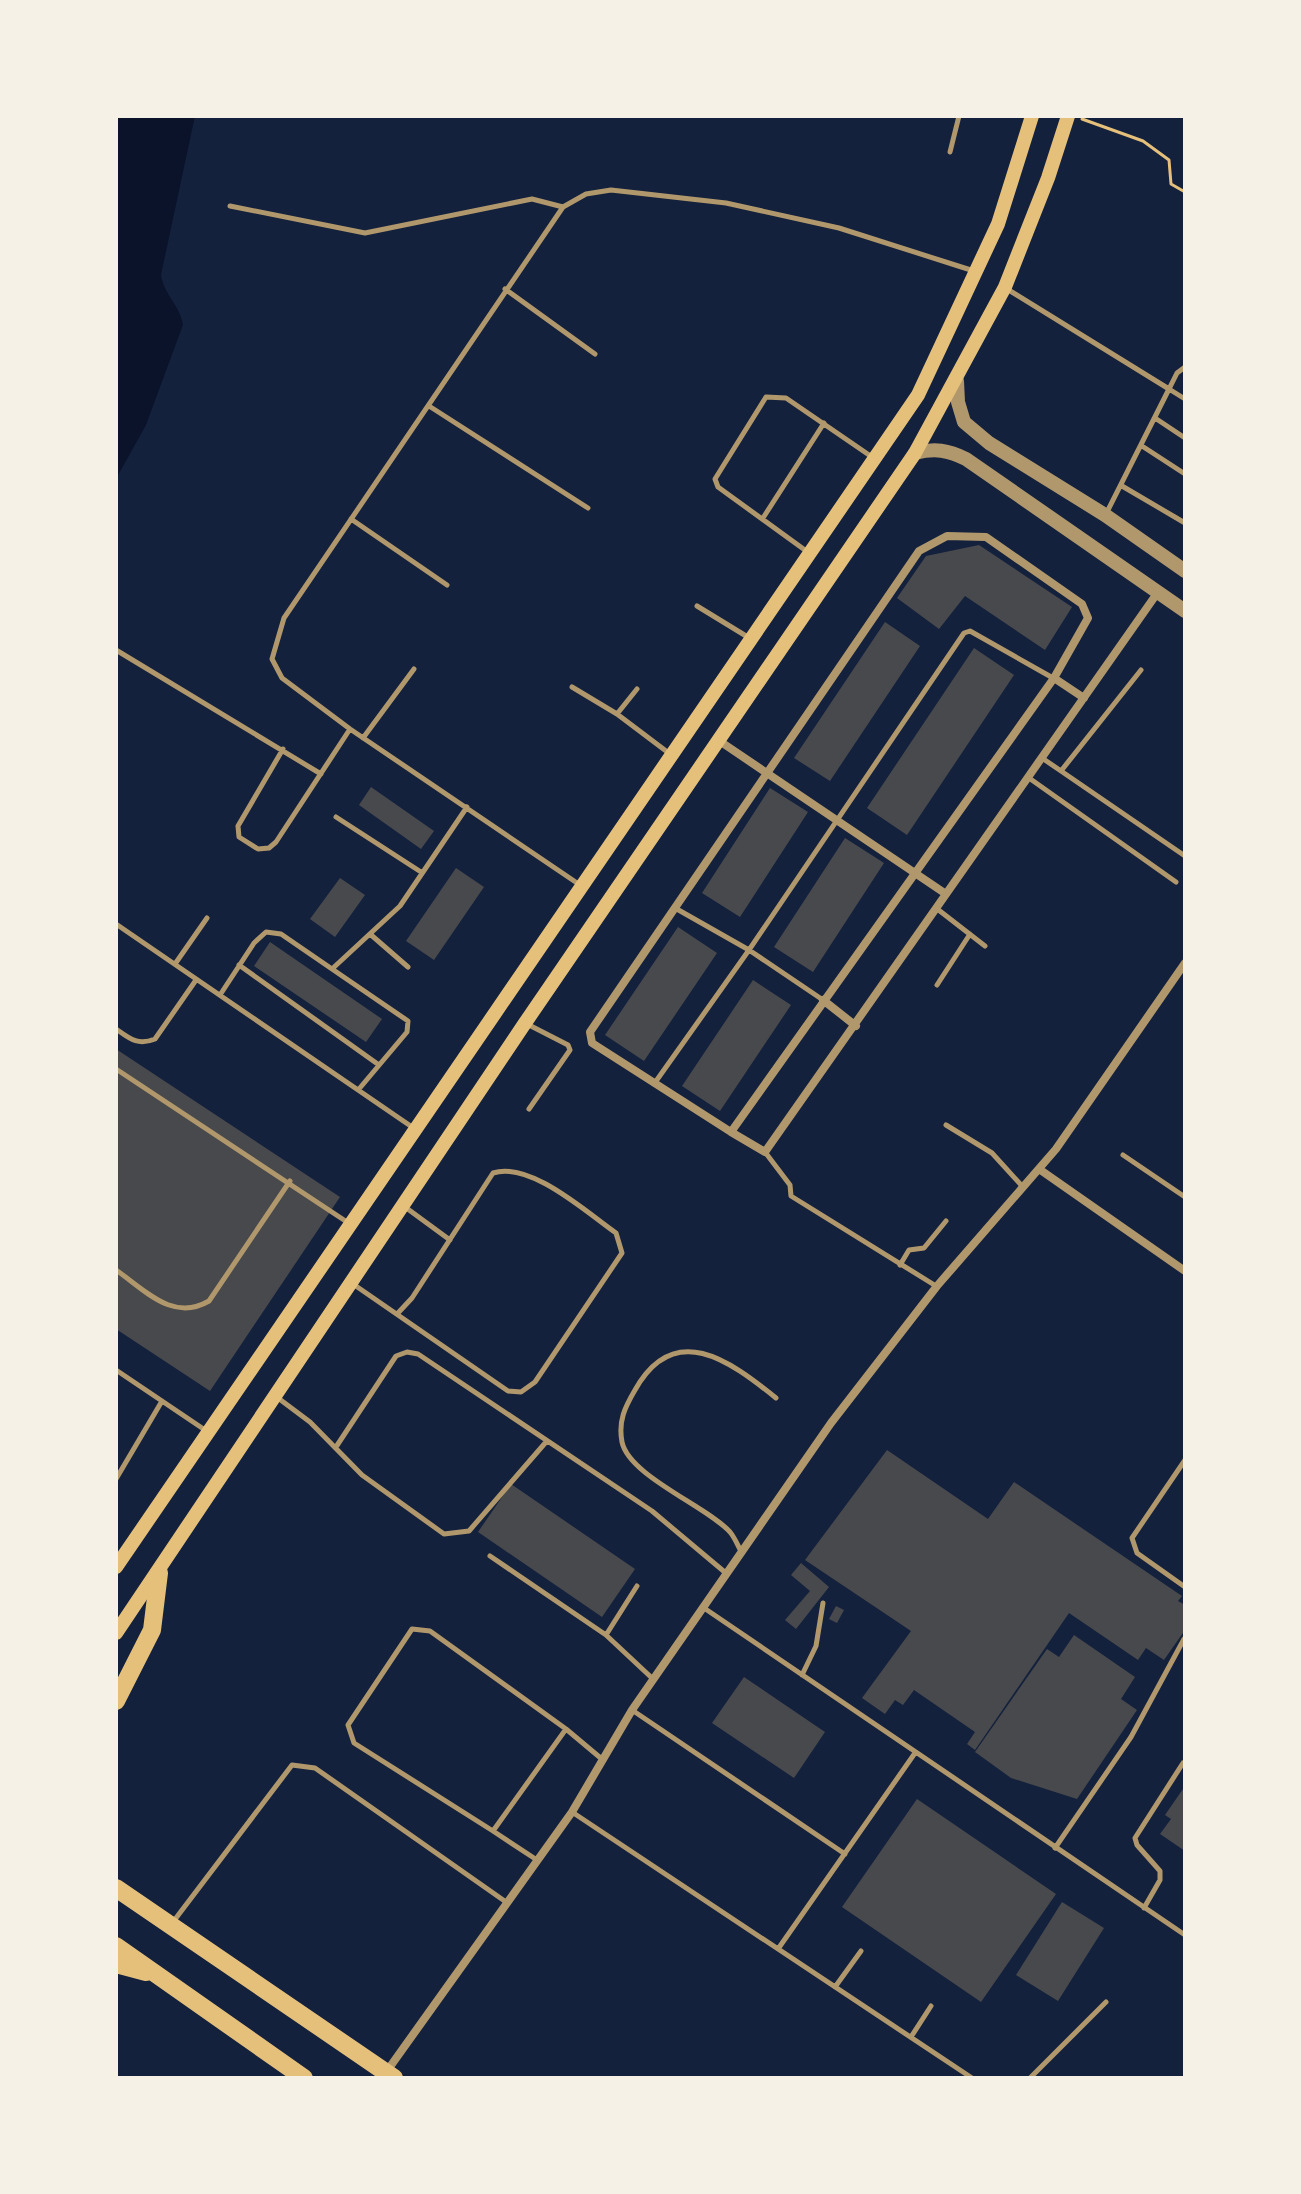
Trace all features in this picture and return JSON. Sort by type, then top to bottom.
[{"type":"highway","points":[[116,1701],[152,1630],[159,1573]]},
{"type":"highway","points":[[116,1881],[132,1900]]},
{"type":"highway","points":[[116,1888],[390,2075]]},
{"type":"highway","points":[[116,1946],[304,2078]]},
{"type":"highway","points":[[116,1964],[156,1974]]},
{"type":"main road","points":[[116,1567],[918,395],[978,272],[1021,159],[1032,116]]},
{"type":"main road","points":[[116,1633],[525,1023],[915,453],[957,381],[1005,287],[1048,178],[1068,116]]},
{"type":"street","points":[[957,381],[958,402],[964,422],[989,443],[1105,515],[1185,571]]},
{"type":"street","points":[[915,453],[930,449],[950,451],[966,459],[1185,611]]},
{"type":"street","points":[[731,1132],[1054,678],[1088,618],[1082,604],[986,537],[947,536],[919,551],[590,1032],[592,1043],[653,1085],[731,1132],[765,1152],[1158,592]]},
{"type":"street","points":[[1054,678],[1084,698]]},
{"type":"street","points":[[718,740],[946,894]]},
{"type":"street","points":[[390,2075],[506,1902],[572,1812],[632,1710],[831,1423],[937,1286],[1039,1169],[1185,963]]},
{"type":"street","points":[[823,1000],[856,1026]]},
{"type":"street","points":[[1039,1169],[1185,1271]]},
{"type":"lane","points":[[950,152],[959,116]]},
{"type":"lane","points":[[580,885],[350,729],[282,678],[272,659],[284,618],[563,207],[586,194],[611,190],[726,203],[839,228],[978,272]]},
{"type":"lane","points":[[230,206],[365,233],[532,199],[563,207]]},
{"type":"lane","points":[[1005,287],[1185,399]]},
{"type":"lane","points":[[505,289],[595,354]]},
{"type":"lane","points":[[1105,515],[1177,373],[1185,367]]},
{"type":"lane","points":[[810,554],[718,487],[715,479],[766,397],[786,398],[875,459]]},
{"type":"lane","points":[[429,406],[588,508]]},
{"type":"lane","points":[[1155,418],[1185,438]]},
{"type":"lane","points":[[763,518],[824,423]]},
{"type":"lane","points":[[1142,446],[1185,474]]},
{"type":"lane","points":[[1122,486],[1185,523]]},
{"type":"lane","points":[[351,519],[447,585]]},
{"type":"lane","points":[[697,606],[751,639]]},
{"type":"lane","points":[[653,1085],[749,950],[964,633],[970,631],[1054,678]]},
{"type":"lane","points":[[116,650],[321,774]]},
{"type":"lane","points":[[363,738],[414,669]]},
{"type":"lane","points":[[1061,771],[1141,670]]},
{"type":"lane","points":[[572,687],[617,714],[670,755]]},
{"type":"lane","points":[[617,714],[637,689]]},
{"type":"lane","points":[[283,749],[238,826],[239,837],[258,849],[269,848],[350,729]]},
{"type":"lane","points":[[1042,758],[1185,856]]},
{"type":"lane","points":[[1029,778],[1176,882]]},
{"type":"lane","points":[[332,969],[400,906],[467,807]]},
{"type":"lane","points":[[336,817],[421,872]]},
{"type":"lane","points":[[675,908],[749,950],[823,1000]]},
{"type":"lane","points":[[936,908],[985,946]]},
{"type":"lane","points":[[175,964],[207,918]]},
{"type":"lane","points":[[116,924],[416,1129]]},
{"type":"lane","points":[[220,995],[266,932],[281,934],[408,1021],[407,1032],[359,1089]]},
{"type":"lane","points":[[370,934],[408,967]]},
{"type":"lane","points":[[937,985],[970,934]]},
{"type":"lane","points":[[239,965],[379,1065]]},
{"type":"lane","points":[[116,1029],[135,1042],[144,1044],[155,1039],[196,980]]},
{"type":"lane","points":[[525,1023],[570,1047],[529,1109]]},
{"type":"lane","points":[[116,1069],[290,1181],[351,1225]]},
{"type":"lane","points":[[946,1125],[992,1153],[1023,1187]]},
{"type":"lane","points":[[765,1152],[790,1185],[791,1196],[937,1286]]},
{"type":"lane","points":[[1123,1155],[1185,1197]]},
{"type":"lane","points":[[351,1283],[508,1391],[521,1392],[535,1382],[622,1253],[616,1233],[537,1179],[507,1168],[493,1173],[398,1313]]},
{"type":"lane","points":[[116,1270],[173,1309],[193,1310],[209,1301],[290,1181]]},
{"type":"lane","points":[[403,1206],[450,1240]]},
{"type":"lane","points":[[900,1265],[909,1250],[924,1248],[946,1221]]},
{"type":"lane","points":[[743,1554],[729,1531],[637,1462],[622,1445],[621,1414],[646,1369],[673,1351],[716,1355],[776,1398]]},
{"type":"lane","points":[[336,1447],[396,1356],[407,1352],[418,1354],[652,1511],[728,1575]]},
{"type":"lane","points":[[116,1370],[209,1433]]},
{"type":"lane","points":[[276,1397],[336,1447],[362,1475],[444,1534],[469,1531],[546,1442]]},
{"type":"lane","points":[[116,1479],[162,1401]]},
{"type":"lane","points":[[1185,1460],[1132,1538],[1137,1553],[1185,1587]]},
{"type":"lane","points":[[490,1556],[606,1635],[654,1679]]},
{"type":"lane","points":[[606,1635],[637,1586]]},
{"type":"lane","points":[[802,1675],[816,1646],[823,1603]]},
{"type":"lane","points":[[704,1608],[1185,1935]]},
{"type":"lane","points":[[537,1860],[354,1743],[348,1725],[412,1629],[430,1631],[566,1729],[603,1760]]},
{"type":"lane","points":[[1055,1848],[1131,1737],[1184,1639]]},
{"type":"lane","points":[[632,1710],[845,1854]]},
{"type":"lane","points":[[493,1831],[566,1729]]},
{"type":"lane","points":[[778,1949],[915,1753]]},
{"type":"lane","points":[[1144,1908],[1160,1880],[1160,1871],[1137,1845],[1135,1838],[1183,1763]]},
{"type":"lane","points":[[171,1924],[292,1765],[315,1768],[506,1902]]},
{"type":"lane","points":[[572,1812],[972,2078]]},
{"type":"lane","points":[[835,1987],[861,1951]]},
{"type":"lane","points":[[1030,2078],[1106,2002]]},
{"type":"lane","points":[[911,2037],[931,2006]]},
{"type":"path","points":[[1075,116],[1143,141],[1169,160],[1171,184],[1185,192]]},
{"type":"water","points":[[116,116],[195,116],[161,275],[183,325],[146,425],[116,479]]},
{"type":"building","points":[[979,545],[1072,607],[1045,650],[965,596],[939,629],[897,598],[926,556]]},
{"type":"building","points":[[885,622],[920,646],[830,781],[794,758]]},
{"type":"building","points":[[974,648],[1014,675],[907,835],[867,808]]},
{"type":"building","points":[[371,787],[434,831],[421,849],[359,805]]},
{"type":"building","points":[[770,788],[808,812],[740,917],[702,893]]},
{"type":"building","points":[[845,838],[884,863],[813,972],[774,947]]},
{"type":"building","points":[[456,868],[484,887],[434,960],[406,941]]},
{"type":"building","points":[[340,878],[365,895],[335,937],[310,919]]},
{"type":"building","points":[[678,927],[717,953],[644,1061],[605,1035]]},
{"type":"building","points":[[270,942],[382,1019],[366,1042],[254,966]]},
{"type":"building","points":[[753,980],[791,1005],[720,1111],[682,1086]]},
{"type":"building","points":[[116,1049],[340,1197],[210,1391],[116,1329]]},
{"type":"building","points":[[887,1450],[988,1519],[1014,1482],[1182,1596],[1178,1601],[1185,1605],[1185,1630],[1164,1660],[1146,1648],[1138,1660],[1069,1613],[975,1750],[967,1744],[975,1732],[914,1690],[903,1705],[895,1700],[885,1714],[862,1698],[911,1631],[805,1560]]},
{"type":"building","points":[[511,1484],[635,1569],[602,1617],[478,1532]]},
{"type":"building","points":[[801,1563],[829,1587],[796,1629],[785,1620],[810,1591],[791,1575]]},
{"type":"building","points":[[836,1606],[844,1610],[837,1623],[829,1619]]},
{"type":"building","points":[[1074,1635],[1135,1677],[1121,1699],[1137,1710],[1077,1799],[1011,1778],[975,1752],[1047,1649],[1059,1657]]},
{"type":"building","points":[[744,1677],[825,1732],[794,1778],[712,1723]]},
{"type":"building","points":[[1185,1786],[1185,1851],[1160,1834],[1171,1819],[1165,1815]]},
{"type":"building","points":[[917,1799],[1056,1894],[981,2002],[842,1907]]},
{"type":"building","points":[[1062,1902],[1104,1928],[1058,2001],[1016,1975]]}]
